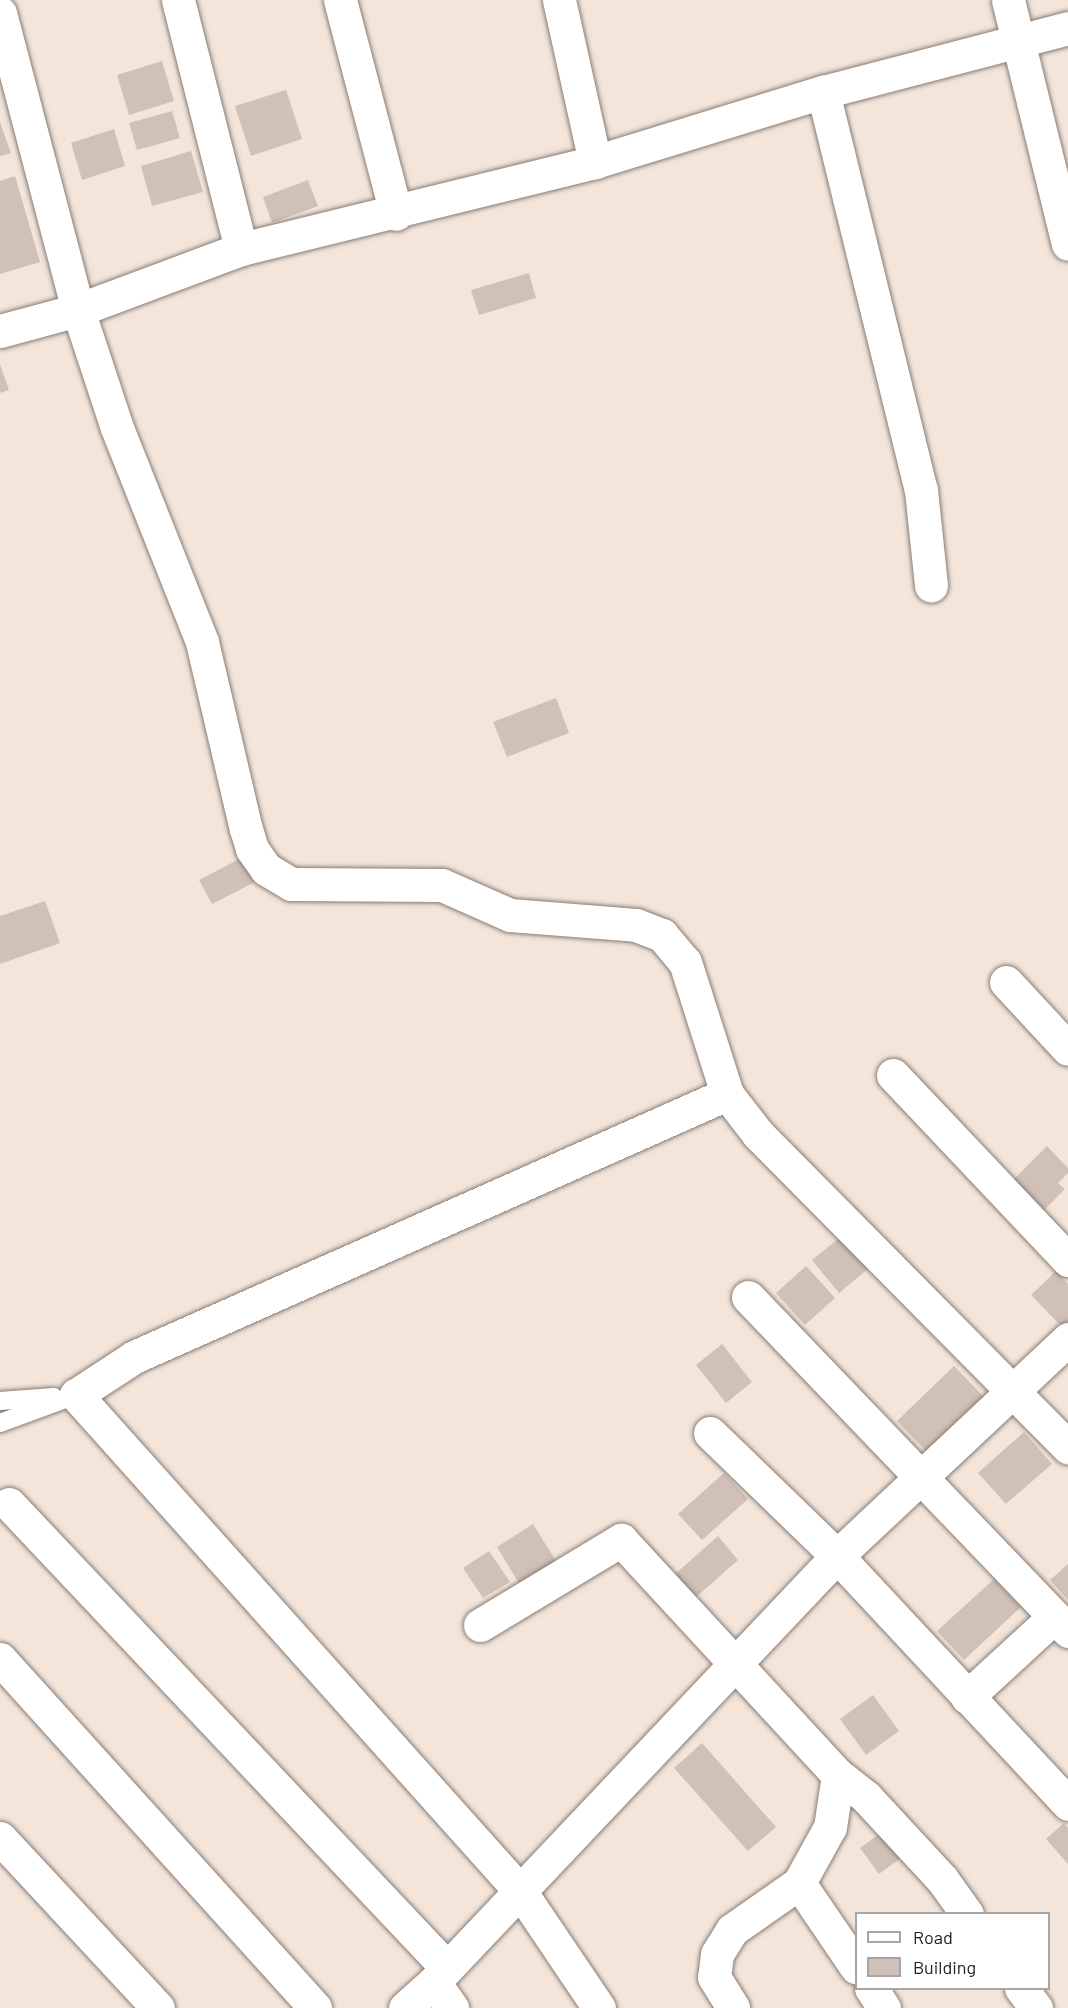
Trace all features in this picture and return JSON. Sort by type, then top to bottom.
[{"type":"street","points":[[178,0],[241,249]]},
{"type":"street","points":[[340,0],[396,213]]},
{"type":"street","points":[[560,0],[595,162]]},
{"type":"street","points":[[1008,0],[1068,244]]},
{"type":"street","points":[[0,13],[78,310],[117,428],[202,642],[246,829],[252,849],[266,869],[291,884],[442,885],[510,915],[636,925],[662,935],[685,962],[727,1094],[758,1134],[1068,1447]]},
{"type":"street","points":[[0,331],[78,310],[241,249],[396,213],[595,162],[823,93],[1068,28]]},
{"type":"street","points":[[823,93],[921,490],[931,585]]},
{"type":"street","points":[[1005,982],[1068,1050]]},
{"type":"street","points":[[893,1075],[1068,1260]]},
{"type":"street","points":[[599,2008],[520,1891],[76,1395],[134,1357],[727,1094]]},
{"type":"street","points":[[748,1297],[1061,1624],[967,1697]]},
{"type":"street","points":[[405,2008],[444,1986],[520,1891],[734,1662],[837,1556],[1068,1339]]},
{"type":"street","points":[[710,1433],[837,1556],[1068,1804]]},
{"type":"street","points":[[9,1504],[444,1986]]},
{"type":"street","points":[[480,1625],[621,1540],[838,1775],[866,1797],[942,1879],[966,1912]]},
{"type":"street","points":[[0,1659],[315,2008]]},
{"type":"street","points":[[733,2008],[714,1977],[717,1954],[732,1930],[799,1883],[830,1827],[838,1775]]},
{"type":"street","points":[[0,1838],[158,2008]]},
{"type":"street","points":[[799,1883],[855,1966]]},
{"type":"street","points":[[872,1990],[884,2008]]},
{"type":"street","points":[[1022,1990],[1036,2008]]},
{"type":"lane","points":[[0,1401],[76,1395]]},
{"type":"lane","points":[[0,1423],[76,1395]]},
{"type":"building","points":[[162,61],[174,101],[129,115],[117,75]]},
{"type":"building","points":[[286,90],[302,139],[251,156],[235,106]]},
{"type":"building","points":[[172,111],[180,138],[137,150],[129,123]]},
{"type":"building","points":[[0,122],[11,153],[0,156]]},
{"type":"building","points":[[114,129],[125,166],[82,180],[71,143]]},
{"type":"building","points":[[191,151],[203,192],[152,206],[141,166]]},
{"type":"building","points":[[15,176],[40,262],[0,274],[0,181]]},
{"type":"building","points":[[308,180],[318,206],[272,223],[263,197]]},
{"type":"building","points":[[529,273],[536,298],[479,315],[471,290]]},
{"type":"building","points":[[0,364],[9,390],[0,393]]},
{"type":"building","points":[[556,698],[569,733],[507,757],[493,722]]},
{"type":"building","points":[[243,857],[255,882],[212,904],[199,880]]},
{"type":"building","points":[[45,901],[60,943],[0,964],[0,916]]},
{"type":"building","points":[[1047,1146],[1068,1168],[1068,1173],[1058,1183],[1065,1189],[1035,1219],[1004,1189]]},
{"type":"building","points":[[842,1236],[869,1268],[839,1293],[812,1260]]},
{"type":"building","points":[[806,1266],[835,1298],[805,1325],[776,1293]]},
{"type":"building","points":[[1056,1271],[1068,1284],[1068,1323],[1063,1328],[1031,1295]]},
{"type":"building","points":[[722,1344],[752,1382],[726,1403],[696,1365]]},
{"type":"building","points":[[954,1366],[986,1399],[929,1454],[897,1421]]},
{"type":"building","points":[[1024,1432],[1052,1464],[1006,1504],[978,1473]]},
{"type":"building","points":[[724,1473],[748,1499],[702,1540],[678,1514]]},
{"type":"building","points":[[533,1524],[556,1561],[520,1585],[497,1547]]},
{"type":"building","points":[[718,1536],[738,1560],[694,1599],[674,1575]]},
{"type":"building","points":[[489,1551],[510,1582],[483,1598],[463,1568]]},
{"type":"building","points":[[1068,1564],[1068,1600],[1050,1580]]},
{"type":"building","points":[[994,1579],[1021,1607],[964,1660],[937,1631]]},
{"type":"building","points":[[873,1695],[899,1731],[866,1755],[840,1719]]},
{"type":"building","points":[[702,1743],[776,1827],[748,1851],[674,1768]]},
{"type":"building","points":[[1064,1823],[1068,1828],[1068,1864],[1046,1839]]},
{"type":"building","points":[[890,1826],[909,1852],[879,1874],[860,1848]]}]
